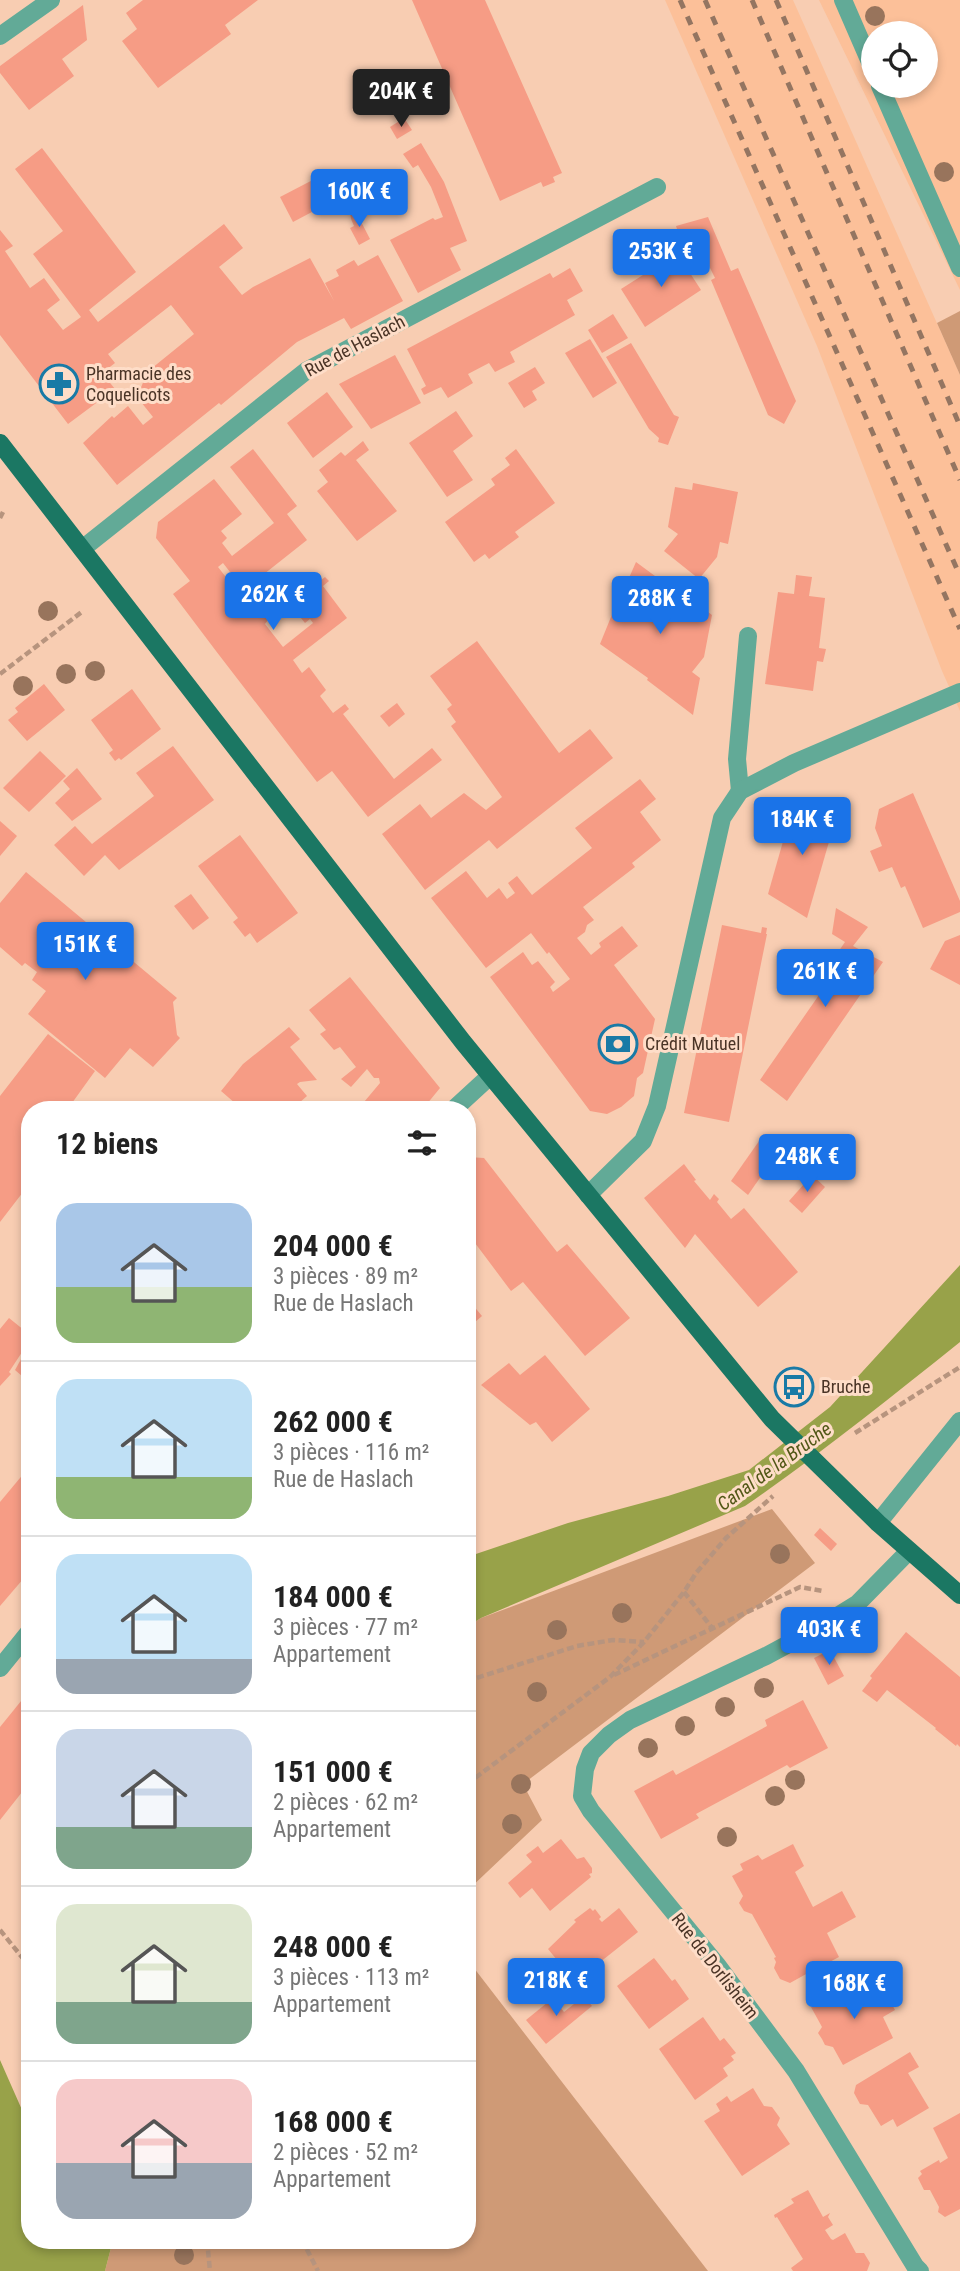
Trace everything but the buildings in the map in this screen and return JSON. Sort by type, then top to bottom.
[{"type":"main road","points":[[0,443],[491,1076],[772,1419],[877,1523],[960,1595]]},
{"type":"street","points":[[0,36],[51,0]]},
{"type":"street","points":[[843,0],[861,41]]},
{"type":"street","points":[[885,98],[960,268]]},
{"type":"street","name":"Rue de Haslach","points":[[82,549],[306,371],[657,187]]},
{"type":"street","points":[[740,791],[737,759],[748,635]]},
{"type":"street","points":[[588,1195],[643,1141],[650,1126],[657,1107],[722,818],[740,791],[794,763],[960,692]]},
{"type":"street","points":[[463,1101],[491,1076]]},
{"type":"street","points":[[877,1523],[960,1421]]},
{"type":"street","points":[[857,1604],[909,1552]]},
{"type":"street","name":"Rue de Dorlisheim","points":[[857,1604],[766,1656],[630,1720],[609,1735],[592,1753],[584,1769],[582,1796],[591,1811],[717,1965],[796,2071],[920,2271]]},
{"type":"street","points":[[0,1668],[21,1642]]},
{"type":"path","points":[[0,518],[3,512]]},
{"type":"path","points":[[0,674],[83,611]]},
{"type":"path","points":[[855,1433],[960,1367]]},
{"type":"path","points":[[476,1777],[610,1677],[644,1642],[726,1538],[773,1496]]},
{"type":"path","points":[[610,1677],[800,1587],[822,1591],[857,1604]]},
{"type":"path","points":[[684,1592],[713,1629]]},
{"type":"path","points":[[476,1678],[577,1646],[613,1640],[644,1642]]},
{"type":"path","points":[[0,1930],[21,1956]]},
{"type":"path","points":[[207,2249],[211,2271]]},
{"type":"path","points":[[307,2249],[318,2271]]},
{"type":"shaded area","points":[[665,0],[793,0],[960,375],[960,711],[942,671],[817,346]]},
{"type":"shaded area","points":[[819,0],[960,0],[960,290],[867,98],[938,98],[938,21],[861,21],[861,86]]},
{"type":"shaded area","points":[[960,311],[960,375],[937,323]]},
{"type":"shaded area","points":[[772,1509],[815,1563],[523,1784],[542,1820],[476,1882],[476,1621]]},
{"type":"shaded area","points":[[476,1971],[708,2271],[105,2271],[111,2249],[476,2249]]},
{"type":"water","name":"Canal de la Bruche","points":[[960,1265],[960,1342],[800,1467],[745,1506],[476,1621],[476,1554],[568,1523],[668,1496],[749,1470],[830,1407]]},
{"type":"water","points":[[0,2060],[21,2108],[21,2249],[111,2249],[105,2271],[0,2271]]},
{"type":"railway","points":[[680,0],[960,629]]},
{"type":"railway","points":[[705,0],[960,576]]},
{"type":"railway","points":[[752,0],[960,480]]},
{"type":"railway","points":[[776,0],[960,426]]},
{"type":"place","name":"Pharmacie des Coquelicots","points":[[59,384]]},
{"type":"place","name":"Crédit Mutuel","points":[[618,1044]]},
{"type":"place","name":"Bruche","points":[[794,1387]]}]
